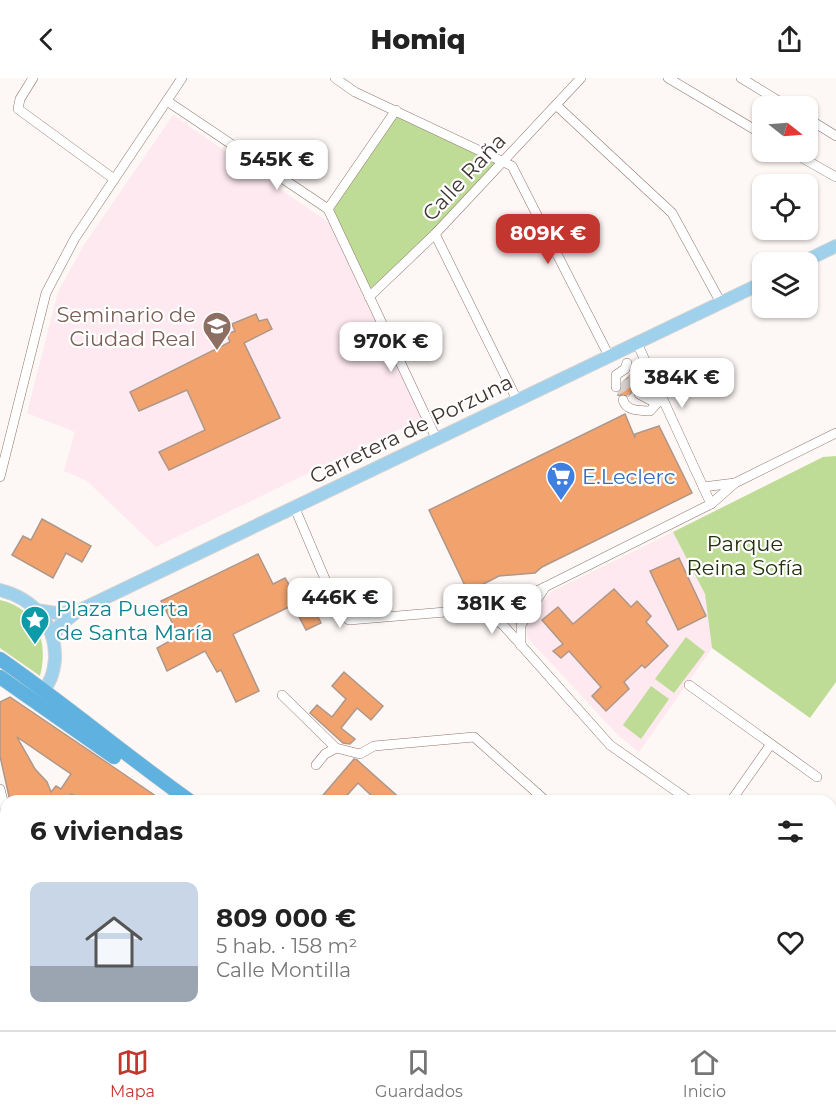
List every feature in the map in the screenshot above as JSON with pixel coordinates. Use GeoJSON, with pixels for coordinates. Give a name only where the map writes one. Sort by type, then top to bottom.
{"type":"FeatureCollection","features":[{"type":"Feature","properties":{"kind":"highway"},"geometry":{"type":"LineString","coordinates":[[0,659],[44,689],[122,753],[182,795]]}},
{"type":"Feature","properties":{"kind":"highway"},"geometry":{"type":"LineString","coordinates":[[0,677],[166,795]]}},
{"type":"Feature","properties":{"kind":"main road"},"geometry":{"type":"LineString","coordinates":[[818,255],[836,246]]}},
{"type":"Feature","properties":{"kind":"main road","name":"Carretera de Porzuna"},"geometry":{"type":"LineString","coordinates":[[78,611],[752,288]]}},
{"type":"Feature","properties":{"kind":"main road"},"geometry":{"type":"LineString","coordinates":[[0,590],[22,598],[45,619],[53,638],[53,671],[55,689],[60,703]]}},
{"type":"Feature","properties":{"kind":"main road"},"geometry":{"type":"LineString","coordinates":[[36,610],[56,613],[78,611]]}},
{"type":"Feature","properties":{"kind":"main road"},"geometry":{"type":"LineString","coordinates":[[53,638],[59,626],[78,611]]}},
{"type":"Feature","properties":{"kind":"main road"},"geometry":{"type":"LineString","coordinates":[[0,671],[33,692],[44,689],[53,671]]}},
{"type":"Feature","properties":{"kind":"street"},"geometry":{"type":"LineString","coordinates":[[33,78],[20,99],[18,109],[114,179]]}},
{"type":"Feature","properties":{"kind":"street"},"geometry":{"type":"LineString","coordinates":[[0,477],[46,293],[75,238],[183,78]]}},
{"type":"Feature","properties":{"kind":"street"},"geometry":{"type":"LineString","coordinates":[[335,78],[355,92],[504,160],[512,166],[615,353],[623,377]]}},
{"type":"Feature","properties":{"kind":"street","name":"Calle Raña"},"geometry":{"type":"LineString","coordinates":[[369,297],[435,234],[581,78]]}},
{"type":"Feature","properties":{"kind":"street"},"geometry":{"type":"LineString","coordinates":[[668,78],[752,128]]}},
{"type":"Feature","properties":{"kind":"street"},"geometry":{"type":"LineString","coordinates":[[741,78],[771,96]]}},
{"type":"Feature","properties":{"kind":"street"},"geometry":{"type":"LineString","coordinates":[[167,101],[328,209],[436,438]]}},
{"type":"Feature","properties":{"kind":"street"},"geometry":{"type":"LineString","coordinates":[[556,105],[672,213],[721,303]]}},
{"type":"Feature","properties":{"kind":"street"},"geometry":{"type":"LineString","coordinates":[[328,209],[396,110]]}},
{"type":"Feature","properties":{"kind":"street"},"geometry":{"type":"LineString","coordinates":[[818,125],[836,136]]}},
{"type":"Feature","properties":{"kind":"street"},"geometry":{"type":"LineString","coordinates":[[810,162],[836,177]]}},
{"type":"Feature","properties":{"kind":"street"},"geometry":{"type":"LineString","coordinates":[[435,234],[517,400]]}},
{"type":"Feature","properties":{"kind":"street"},"geometry":{"type":"LineString","coordinates":[[637,343],[711,504]]}},
{"type":"Feature","properties":{"kind":"street"},"geometry":{"type":"LineString","coordinates":[[632,394],[655,402],[661,398],[655,409],[640,410],[627,407],[632,394]]}},
{"type":"Feature","properties":{"kind":"street"},"geometry":{"type":"LineString","coordinates":[[294,506],[339,612],[350,620],[506,606],[711,504],[735,483],[836,433]]}},
{"type":"Feature","properties":{"kind":"street"},"geometry":{"type":"LineString","coordinates":[[703,487],[735,483]]}},
{"type":"Feature","properties":{"kind":"street"},"geometry":{"type":"LineString","coordinates":[[521,646],[521,625],[545,586]]}},
{"type":"Feature","properties":{"kind":"street"},"geometry":{"type":"LineString","coordinates":[[470,610],[485,613],[503,625],[610,745],[681,795]]}},
{"type":"Feature","properties":{"kind":"street"},"geometry":{"type":"LineString","coordinates":[[689,685],[817,777]]}},
{"type":"Feature","properties":{"kind":"street"},"geometry":{"type":"LineString","coordinates":[[282,695],[336,748],[360,754],[374,746],[474,737],[539,795]]}},
{"type":"Feature","properties":{"kind":"street"},"geometry":{"type":"LineString","coordinates":[[735,795],[771,744]]}},
{"type":"Feature","properties":{"kind":"street"},"geometry":{"type":"LineString","coordinates":[[315,765],[336,748]]}},
{"type":"Feature","properties":{"kind":"shaded area","name":"Seminario de Ciudad Real"},"geometry":{"type":"Polygon","coordinates":[[[173,115],[329,223],[422,418],[156,547],[87,481],[64,471],[75,432],[27,413],[58,292],[84,245],[173,115]]]}},
{"type":"Feature","properties":{"kind":"shaded area"},"geometry":{"type":"Polygon","coordinates":[[[673,532],[705,594],[712,648],[639,752],[618,735],[527,637],[526,626],[551,592],[673,532]]]}},
{"type":"Feature","properties":{"kind":"green space"},"geometry":{"type":"Polygon","coordinates":[[[396,110],[504,160],[369,297],[328,209],[396,110]]]}},
{"type":"Feature","properties":{"kind":"green space","name":"Parque Reina Sofía"},"geometry":{"type":"Polygon","coordinates":[[[836,456],[836,682],[810,718],[712,648],[705,594],[673,532],[823,457],[836,456]]]}},
{"type":"Feature","properties":{"kind":"green space"},"geometry":{"type":"Polygon","coordinates":[[[0,600],[13,604],[23,611],[37,629],[43,651],[40,676],[0,648],[0,600]]]}},
{"type":"Feature","properties":{"kind":"green space"},"geometry":{"type":"Polygon","coordinates":[[[686,637],[705,652],[674,693],[655,679],[686,637]]]}},
{"type":"Feature","properties":{"kind":"green space"},"geometry":{"type":"Polygon","coordinates":[[[651,686],[669,699],[641,739],[623,725],[651,686]]]}},
{"type":"Feature","properties":{"kind":"building"},"geometry":{"type":"Polygon","coordinates":[[[256,314],[259,321],[267,319],[272,329],[244,343],[280,418],[169,470],[159,452],[205,430],[187,390],[139,411],[130,392],[230,342],[227,334],[235,331],[232,324],[256,314]]]}},
{"type":"Feature","properties":{"kind":"building","name":"E.Leclerc"},"geometry":{"type":"Polygon","coordinates":[[[634,372],[638,380],[632,384],[632,392],[628,396],[618,395],[623,382],[634,372]]]}},
{"type":"Feature","properties":{"kind":"building","name":"E.Leclerc"},"geometry":{"type":"Polygon","coordinates":[[[625,414],[635,438],[635,434],[659,426],[692,493],[542,567],[535,573],[499,576],[468,592],[429,510],[625,414]]]}},
{"type":"Feature","properties":{"kind":"building"},"geometry":{"type":"Polygon","coordinates":[[[42,519],[91,546],[82,562],[66,553],[53,578],[12,555],[23,536],[31,540],[42,519]]]}},
{"type":"Feature","properties":{"kind":"building"},"geometry":{"type":"Polygon","coordinates":[[[258,554],[273,584],[285,578],[294,593],[304,589],[321,623],[306,630],[293,605],[233,634],[259,691],[236,702],[221,670],[217,672],[205,651],[167,671],[157,648],[179,636],[161,601],[258,554]]]}},
{"type":"Feature","properties":{"kind":"building"},"geometry":{"type":"Polygon","coordinates":[[[679,558],[706,616],[678,630],[650,571],[679,558]]]}},
{"type":"Feature","properties":{"kind":"building"},"geometry":{"type":"Polygon","coordinates":[[[614,589],[631,607],[637,601],[651,616],[646,622],[668,646],[645,668],[642,665],[624,682],[629,689],[606,711],[592,696],[601,687],[569,651],[561,658],[553,651],[563,644],[542,620],[558,607],[573,624],[614,589]]]}},
{"type":"Feature","properties":{"kind":"building"},"geometry":{"type":"Polygon","coordinates":[[[344,672],[383,706],[371,720],[357,708],[341,728],[355,739],[350,744],[343,743],[310,713],[317,705],[332,717],[346,699],[332,686],[344,672]]]}},
{"type":"Feature","properties":{"kind":"building"},"geometry":{"type":"Polygon","coordinates":[[[10,697],[154,795],[9,795],[0,756],[0,702],[10,697]],[[17,737],[35,769],[47,782],[51,792],[56,786],[61,789],[71,774],[17,737]]]}},
{"type":"Feature","properties":{"kind":"building"},"geometry":{"type":"Polygon","coordinates":[[[354,759],[396,795],[371,795],[358,783],[347,795],[323,795],[354,759]]]}},
{"type":"Feature","properties":{"kind":"tunnel"},"geometry":{"type":"LineString","coordinates":[[632,374],[638,387]]}},
{"type":"Feature","properties":{"kind":"tunnel"},"geometry":{"type":"LineString","coordinates":[[625,380],[632,392]]}},
{"type":"Feature","properties":{"kind":"tunnel"},"geometry":{"type":"LineString","coordinates":[[618,385],[626,398]]}},
{"type":"Feature","properties":{"kind":"place","name":"Seminario de Ciudad Real"},"geometry":{"type":"Point","coordinates":[217,352]}},
{"type":"Feature","properties":{"kind":"place","name":"E.Leclerc"},"geometry":{"type":"Point","coordinates":[561,502]}},
{"type":"Feature","properties":{"kind":"place","name":"Plaza Puerta de Santa María"},"geometry":{"type":"Point","coordinates":[35,646]}}]}
